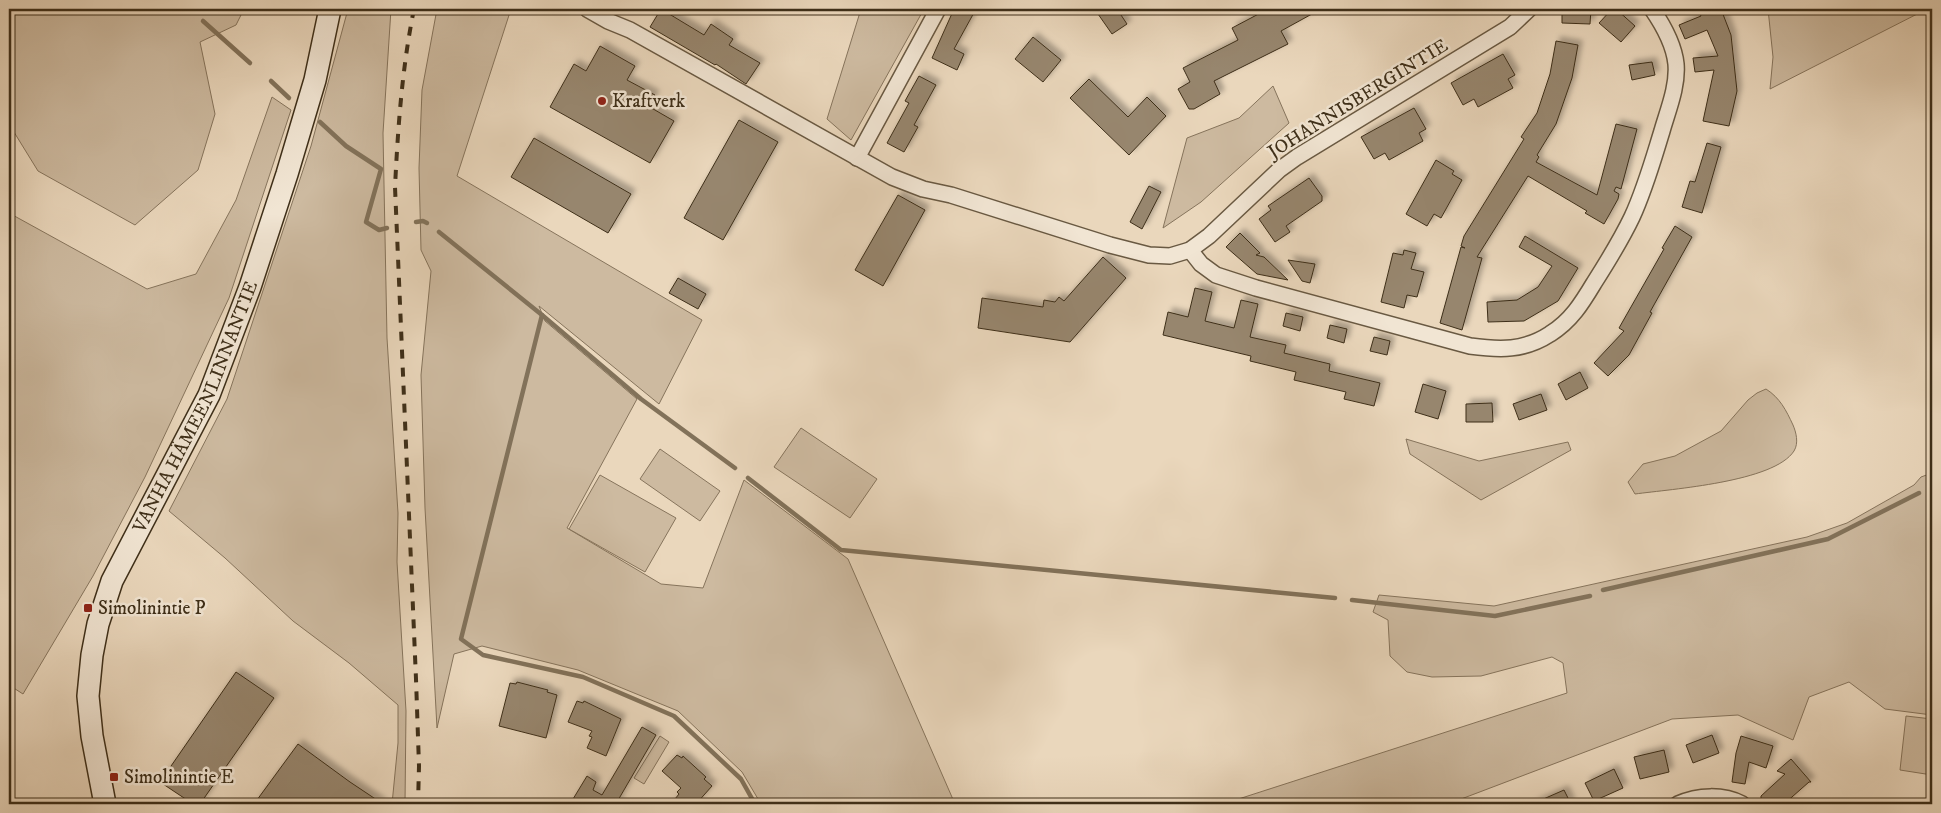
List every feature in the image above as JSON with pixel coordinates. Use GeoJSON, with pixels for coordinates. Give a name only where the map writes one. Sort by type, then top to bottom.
{"type":"FeatureCollection","features":[{"type":"Feature","properties":{"kind":"street","name":"VANHA HÄMEENLINNANTIE"},"geometry":{"type":"LineString","coordinates":[[105,804],[92,736],[88,696],[92,655],[98,624],[112,581],[209,395],[247,296],[287,174],[315,80],[330,9]]}},
{"type":"Feature","properties":{"kind":"street"},"geometry":{"type":"LineString","coordinates":[[587,9],[608,21],[630,30],[892,177],[923,189],[951,195],[1149,255],[1170,256],[1190,250],[1201,264],[1216,275],[1256,288],[1470,346],[1496,350],[1520,347],[1536,342],[1564,324],[1576,312],[1613,253],[1632,217],[1647,179],[1674,88],[1676,64],[1670,40],[1652,9]]}},
{"type":"Feature","properties":{"kind":"street"},"geometry":{"type":"LineString","coordinates":[[857,158],[938,9]]}},
{"type":"Feature","properties":{"kind":"street","name":"JOHANNISBERGINTIE"},"geometry":{"type":"LineString","coordinates":[[1190,250],[1209,236],[1279,170],[1297,157],[1486,43],[1510,27],[1529,9]]}},
{"type":"Feature","properties":{"kind":"street"},"geometry":{"type":"LineString","coordinates":[[1678,804],[1705,797],[1726,798],[1742,804]]}},
{"type":"Feature","properties":{"kind":"shaded area"},"geometry":{"type":"Polygon","coordinates":[[[9,9],[244,9],[236,25],[200,42],[215,114],[198,170],[135,225],[38,171],[9,124],[9,9]]]}},
{"type":"Feature","properties":{"kind":"shaded area"},"geometry":{"type":"Polygon","coordinates":[[[348,9],[391,9],[383,133],[387,338],[398,513],[397,562],[406,711],[405,804],[392,804],[398,743],[398,705],[349,663],[293,621],[225,558],[169,511],[227,399],[311,146],[348,9]]]}},
{"type":"Feature","properties":{"kind":"shaded area"},"geometry":{"type":"Polygon","coordinates":[[[437,9],[511,9],[457,176],[702,320],[659,404],[539,306],[545,321],[637,399],[567,528],[661,584],[703,588],[744,480],[848,559],[955,804],[761,804],[742,772],[678,711],[578,670],[482,646],[454,654],[437,728],[425,508],[421,375],[431,271],[421,250],[419,168],[422,90],[437,9]]]}},
{"type":"Feature","properties":{"kind":"shaded area"},"geometry":{"type":"Polygon","coordinates":[[[861,9],[924,9],[851,140],[827,119],[861,9]]]}},
{"type":"Feature","properties":{"kind":"shaded area"},"geometry":{"type":"Polygon","coordinates":[[[1768,9],[1927,9],[1770,89],[1773,57],[1768,9]]]}},
{"type":"Feature","properties":{"kind":"shaded area"},"geometry":{"type":"Polygon","coordinates":[[[1273,86],[1289,123],[1201,202],[1163,228],[1187,138],[1239,118],[1273,86]]]}},
{"type":"Feature","properties":{"kind":"shaded area"},"geometry":{"type":"Polygon","coordinates":[[[272,97],[291,110],[229,298],[145,477],[93,576],[23,694],[9,685],[9,213],[147,289],[196,274],[236,200],[272,97]]]}},
{"type":"Feature","properties":{"kind":"shaded area"},"geometry":{"type":"Polygon","coordinates":[[[1766,389],[1775,396],[1788,414],[1796,434],[1796,448],[1783,462],[1745,477],[1635,494],[1628,482],[1643,464],[1675,456],[1721,431],[1748,400],[1766,389]]]}},
{"type":"Feature","properties":{"kind":"shaded area"},"geometry":{"type":"Polygon","coordinates":[[[801,428],[877,479],[850,518],[774,467],[801,428]]]}},
{"type":"Feature","properties":{"kind":"shaded area"},"geometry":{"type":"Polygon","coordinates":[[[1406,439],[1479,461],[1568,442],[1571,450],[1481,500],[1410,454],[1406,439]]]}},
{"type":"Feature","properties":{"kind":"shaded area"},"geometry":{"type":"Polygon","coordinates":[[[660,449],[720,491],[700,521],[640,479],[660,449]]]}},
{"type":"Feature","properties":{"kind":"shaded area"},"geometry":{"type":"Polygon","coordinates":[[[1932,473],[1932,715],[1885,709],[1849,682],[1809,697],[1793,740],[1738,715],[1672,719],[1448,804],[1223,804],[1567,693],[1563,663],[1552,657],[1481,676],[1432,677],[1407,672],[1390,656],[1388,620],[1373,612],[1379,595],[1494,606],[1807,537],[1847,523],[1914,485],[1921,477],[1932,473]]]}},
{"type":"Feature","properties":{"kind":"shaded area"},"geometry":{"type":"Polygon","coordinates":[[[600,475],[676,518],[645,572],[569,529],[600,475]]]}},
{"type":"Feature","properties":{"kind":"shaded area"},"geometry":{"type":"Polygon","coordinates":[[[1906,716],[1932,719],[1932,775],[1900,770],[1906,716]]]}},
{"type":"Feature","properties":{"kind":"shaded area"},"geometry":{"type":"Polygon","coordinates":[[[660,736],[669,742],[644,784],[634,778],[660,736]]]}},
{"type":"Feature","properties":{"kind":"building"},"geometry":{"type":"Polygon","coordinates":[[[661,9],[704,35],[711,24],[733,39],[729,45],[760,63],[746,84],[716,64],[650,27],[661,9]]]}},
{"type":"Feature","properties":{"kind":"building"},"geometry":{"type":"Polygon","coordinates":[[[954,9],[976,9],[954,49],[964,54],[957,70],[932,58],[954,9]]]}},
{"type":"Feature","properties":{"kind":"building"},"geometry":{"type":"Polygon","coordinates":[[[1105,9],[1117,9],[1127,24],[1112,34],[1098,14],[1105,9]]]}},
{"type":"Feature","properties":{"kind":"building"},"geometry":{"type":"Polygon","coordinates":[[[1268,9],[1321,9],[1281,31],[1288,44],[1214,81],[1220,94],[1194,109],[1189,109],[1178,89],[1190,82],[1183,68],[1238,40],[1232,28],[1268,9]]]}},
{"type":"Feature","properties":{"kind":"building"},"geometry":{"type":"Polygon","coordinates":[[[1562,9],[1591,9],[1590,24],[1562,23],[1562,9]]]}},
{"type":"Feature","properties":{"kind":"building"},"geometry":{"type":"Polygon","coordinates":[[[1612,9],[1616,9],[1635,26],[1621,42],[1599,23],[1612,9]]]}},
{"type":"Feature","properties":{"kind":"building"},"geometry":{"type":"Polygon","coordinates":[[[1698,9],[1721,9],[1731,35],[1737,91],[1729,126],[1703,121],[1714,70],[1695,72],[1693,58],[1718,56],[1707,30],[1685,39],[1679,25],[1701,16],[1698,9]]]}},
{"type":"Feature","properties":{"kind":"building"},"geometry":{"type":"Polygon","coordinates":[[[1033,37],[1061,60],[1043,82],[1015,59],[1033,37]]]}},
{"type":"Feature","properties":{"kind":"building"},"geometry":{"type":"Polygon","coordinates":[[[1556,41],[1578,45],[1572,78],[1556,124],[1537,155],[1539,157],[1536,162],[1597,195],[1616,124],[1637,129],[1621,189],[1616,187],[1614,191],[1619,194],[1618,199],[1604,224],[1585,213],[1587,211],[1528,176],[1477,257],[1482,258],[1462,330],[1440,323],[1461,247],[1465,248],[1461,246],[1464,236],[1524,139],[1521,137],[1537,113],[1550,74],[1556,41]]]}},
{"type":"Feature","properties":{"kind":"building","name":"Kraftverk"},"geometry":{"type":"Polygon","coordinates":[[[600,46],[635,66],[627,80],[655,95],[648,106],[674,121],[650,163],[550,107],[574,64],[586,71],[600,46]]]}},
{"type":"Feature","properties":{"kind":"building"},"geometry":{"type":"Polygon","coordinates":[[[1503,54],[1515,75],[1508,79],[1513,88],[1478,107],[1474,99],[1463,105],[1451,83],[1503,54]]]}},
{"type":"Feature","properties":{"kind":"building"},"geometry":{"type":"Polygon","coordinates":[[[1652,62],[1655,75],[1632,80],[1629,65],[1652,62]]]}},
{"type":"Feature","properties":{"kind":"building"},"geometry":{"type":"Polygon","coordinates":[[[919,76],[936,85],[914,125],[918,127],[904,152],[887,143],[909,103],[905,101],[919,76]]]}},
{"type":"Feature","properties":{"kind":"building"},"geometry":{"type":"Polygon","coordinates":[[[1089,79],[1128,117],[1147,97],[1166,116],[1129,155],[1070,98],[1089,79]]]}},
{"type":"Feature","properties":{"kind":"building"},"geometry":{"type":"Polygon","coordinates":[[[1414,108],[1426,129],[1419,133],[1423,141],[1389,160],[1385,153],[1374,159],[1361,137],[1414,108]]]}},
{"type":"Feature","properties":{"kind":"building"},"geometry":{"type":"Polygon","coordinates":[[[739,120],[778,142],[723,240],[684,218],[739,120]]]}},
{"type":"Feature","properties":{"kind":"building"},"geometry":{"type":"Polygon","coordinates":[[[534,138],[631,194],[608,233],[511,177],[534,138]]]}},
{"type":"Feature","properties":{"kind":"building"},"geometry":{"type":"Polygon","coordinates":[[[1707,143],[1721,147],[1702,213],[1682,207],[1690,181],[1695,182],[1707,143]]]}},
{"type":"Feature","properties":{"kind":"building"},"geometry":{"type":"Polygon","coordinates":[[[1436,160],[1454,171],[1452,174],[1462,180],[1441,218],[1434,214],[1427,226],[1406,214],[1436,160]]]}},
{"type":"Feature","properties":{"kind":"building"},"geometry":{"type":"Polygon","coordinates":[[[1309,178],[1322,196],[1322,201],[1286,226],[1290,232],[1275,242],[1259,219],[1271,210],[1268,206],[1309,178]]]}},
{"type":"Feature","properties":{"kind":"building"},"geometry":{"type":"Polygon","coordinates":[[[1149,186],[1161,192],[1142,229],[1130,222],[1149,186]]]}},
{"type":"Feature","properties":{"kind":"building"},"geometry":{"type":"Polygon","coordinates":[[[898,195],[925,210],[883,286],[855,270],[898,195]]]}},
{"type":"Feature","properties":{"kind":"building"},"geometry":{"type":"Polygon","coordinates":[[[1675,226],[1692,237],[1650,312],[1652,313],[1629,355],[1608,376],[1594,363],[1624,331],[1619,328],[1675,226]]]}},
{"type":"Feature","properties":{"kind":"building"},"geometry":{"type":"Polygon","coordinates":[[[1240,233],[1260,253],[1256,255],[1264,257],[1288,280],[1257,274],[1226,247],[1240,233]]]}},
{"type":"Feature","properties":{"kind":"building"},"geometry":{"type":"Polygon","coordinates":[[[1525,236],[1578,268],[1558,301],[1524,321],[1488,322],[1487,302],[1517,300],[1538,287],[1552,266],[1519,247],[1525,236]]]}},
{"type":"Feature","properties":{"kind":"building"},"geometry":{"type":"Polygon","coordinates":[[[1404,250],[1416,253],[1411,269],[1424,272],[1417,297],[1407,295],[1404,308],[1381,302],[1393,253],[1403,255],[1404,250]]]}},
{"type":"Feature","properties":{"kind":"building"},"geometry":{"type":"Polygon","coordinates":[[[1103,257],[1126,278],[1070,342],[978,328],[982,298],[1043,307],[1044,300],[1055,302],[1059,297],[1064,301],[1103,257]]]}},
{"type":"Feature","properties":{"kind":"building"},"geometry":{"type":"Polygon","coordinates":[[[1288,260],[1315,264],[1310,283],[1302,281],[1288,260]]]}},
{"type":"Feature","properties":{"kind":"building"},"geometry":{"type":"Polygon","coordinates":[[[678,278],[706,294],[698,309],[669,293],[678,278]]]}},
{"type":"Feature","properties":{"kind":"building"},"geometry":{"type":"Polygon","coordinates":[[[1195,288],[1212,292],[1205,321],[1234,328],[1241,300],[1258,304],[1250,337],[1286,345],[1284,353],[1330,364],[1329,371],[1380,383],[1374,406],[1344,399],[1346,392],[1294,380],[1296,372],[1250,361],[1251,356],[1163,335],[1168,312],[1188,317],[1195,288]]]}},
{"type":"Feature","properties":{"kind":"building"},"geometry":{"type":"Polygon","coordinates":[[[1286,313],[1303,317],[1300,331],[1283,326],[1286,313]]]}},
{"type":"Feature","properties":{"kind":"building"},"geometry":{"type":"Polygon","coordinates":[[[1330,325],[1347,329],[1344,343],[1327,338],[1330,325]]]}},
{"type":"Feature","properties":{"kind":"building"},"geometry":{"type":"Polygon","coordinates":[[[1374,337],[1390,341],[1387,355],[1370,351],[1374,337]]]}},
{"type":"Feature","properties":{"kind":"building"},"geometry":{"type":"Polygon","coordinates":[[[1580,372],[1588,388],[1566,400],[1558,384],[1580,372]]]}},
{"type":"Feature","properties":{"kind":"building"},"geometry":{"type":"Polygon","coordinates":[[[1423,384],[1446,391],[1438,419],[1415,412],[1423,384]]]}},
{"type":"Feature","properties":{"kind":"building"},"geometry":{"type":"Polygon","coordinates":[[[1541,394],[1547,410],[1519,420],[1513,404],[1541,394]]]}},
{"type":"Feature","properties":{"kind":"building"},"geometry":{"type":"Polygon","coordinates":[[[1492,403],[1493,422],[1466,422],[1466,404],[1492,403]]]}},
{"type":"Feature","properties":{"kind":"building"},"geometry":{"type":"Polygon","coordinates":[[[236,672],[274,698],[200,804],[193,804],[160,782],[236,672]]]}},
{"type":"Feature","properties":{"kind":"building"},"geometry":{"type":"Polygon","coordinates":[[[517,682],[548,690],[547,692],[557,695],[546,738],[499,726],[510,683],[516,684],[517,682]]]}},
{"type":"Feature","properties":{"kind":"building"},"geometry":{"type":"Polygon","coordinates":[[[577,701],[583,703],[584,701],[621,719],[606,756],[587,748],[592,737],[589,736],[592,731],[568,722],[577,701]]]}},
{"type":"Feature","properties":{"kind":"building"},"geometry":{"type":"Polygon","coordinates":[[[642,727],[656,735],[617,802],[622,804],[570,804],[587,776],[596,782],[593,790],[602,795],[642,727]]]}},
{"type":"Feature","properties":{"kind":"building"},"geometry":{"type":"Polygon","coordinates":[[[1712,735],[1719,753],[1693,763],[1686,745],[1712,735]]]}},
{"type":"Feature","properties":{"kind":"building"},"geometry":{"type":"Polygon","coordinates":[[[1741,736],[1773,746],[1766,768],[1749,762],[1745,784],[1732,782],[1736,753],[1741,736]]]}},
{"type":"Feature","properties":{"kind":"building"},"geometry":{"type":"Polygon","coordinates":[[[298,744],[350,782],[383,804],[254,804],[298,744]]]}},
{"type":"Feature","properties":{"kind":"building"},"geometry":{"type":"Polygon","coordinates":[[[1664,750],[1669,772],[1640,779],[1634,757],[1664,750]]]}},
{"type":"Feature","properties":{"kind":"building"},"geometry":{"type":"Polygon","coordinates":[[[677,755],[682,758],[683,756],[706,777],[704,779],[712,786],[696,804],[671,804],[681,788],[662,771],[677,755]]]}},
{"type":"Feature","properties":{"kind":"building"},"geometry":{"type":"Polygon","coordinates":[[[1791,759],[1811,782],[1784,804],[1765,804],[1761,800],[1761,796],[1785,774],[1777,771],[1791,759]]]}},
{"type":"Feature","properties":{"kind":"building"},"geometry":{"type":"Polygon","coordinates":[[[1614,769],[1623,788],[1594,801],[1585,783],[1614,769]]]}},
{"type":"Feature","properties":{"kind":"building"},"geometry":{"type":"Polygon","coordinates":[[[1564,790],[1571,804],[1532,804],[1564,790]]]}},
{"type":"Feature","properties":{"kind":"waterway"},"geometry":{"type":"LineString","coordinates":[[203,21],[250,63]]}},
{"type":"Feature","properties":{"kind":"waterway"},"geometry":{"type":"LineString","coordinates":[[271,81],[289,98]]}},
{"type":"Feature","properties":{"kind":"waterway"},"geometry":{"type":"LineString","coordinates":[[320,122],[346,146],[381,169],[366,222],[379,230],[387,228]]}},
{"type":"Feature","properties":{"kind":"waterway"},"geometry":{"type":"LineString","coordinates":[[416,222],[423,221],[427,223]]}},
{"type":"Feature","properties":{"kind":"waterway"},"geometry":{"type":"LineString","coordinates":[[439,232],[542,315],[641,399],[735,468]]}},
{"type":"Feature","properties":{"kind":"waterway"},"geometry":{"type":"LineString","coordinates":[[542,315],[461,639],[483,655],[583,677],[674,716],[741,779],[755,804]]}},
{"type":"Feature","properties":{"kind":"waterway"},"geometry":{"type":"LineString","coordinates":[[748,478],[841,550],[1335,598]]}},
{"type":"Feature","properties":{"kind":"waterway"},"geometry":{"type":"LineString","coordinates":[[1603,590],[1828,539],[1919,493]]}},
{"type":"Feature","properties":{"kind":"waterway"},"geometry":{"type":"LineString","coordinates":[[1352,600],[1495,616],[1590,596]]}},
{"type":"Feature","properties":{"kind":"railway"},"geometry":{"type":"LineString","coordinates":[[414,9],[406,53],[401,98],[395,187],[416,679],[419,766],[418,804]]}},
{"type":"Feature","properties":{"kind":"place","name":"Kraftverk"},"geometry":{"type":"Point","coordinates":[602,101]}},
{"type":"Feature","properties":{"kind":"place","name":"Simolinintie P"},"geometry":{"type":"Point","coordinates":[88,608]}},
{"type":"Feature","properties":{"kind":"place","name":"Simolinintie E"},"geometry":{"type":"Point","coordinates":[114,777]}}]}
